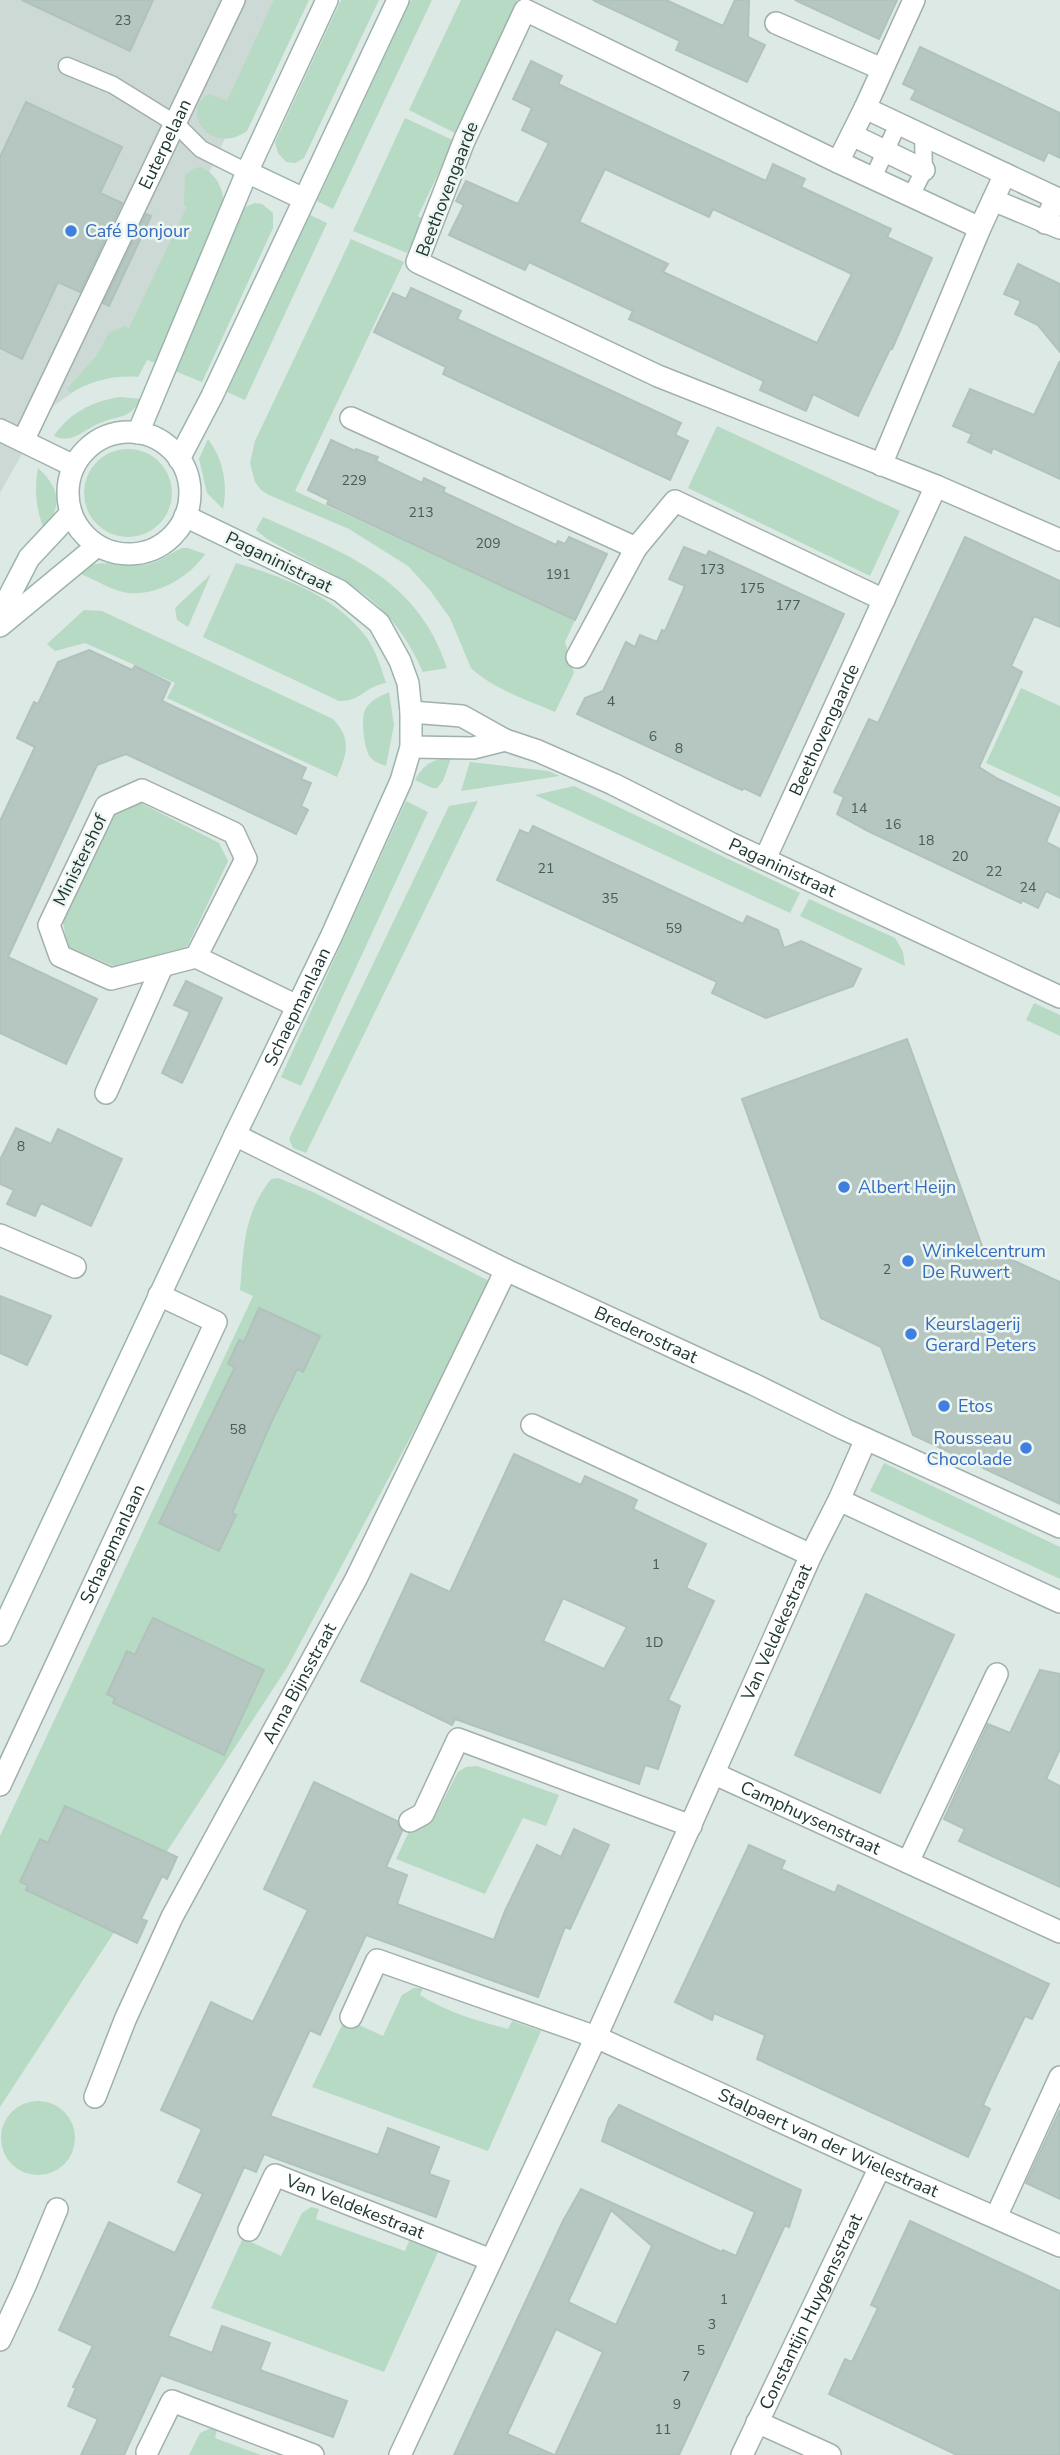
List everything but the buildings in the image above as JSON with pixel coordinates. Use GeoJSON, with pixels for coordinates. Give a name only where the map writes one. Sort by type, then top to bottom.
{"type":"FeatureCollection","features":[{"type":"Feature","properties":{"kind":"street","name":"Euterpelaan"},"geometry":{"type":"LineString","coordinates":[[23,441],[234,0]]}},
{"type":"Feature","properties":{"kind":"street"},"geometry":{"type":"LineString","coordinates":[[138,433],[247,172],[327,0]]}},
{"type":"Feature","properties":{"kind":"street"},"geometry":{"type":"LineString","coordinates":[[179,459],[212,396],[398,0]]}},
{"type":"Feature","properties":{"kind":"street"},"geometry":{"type":"LineString","coordinates":[[838,162],[914,0]]}},
{"type":"Feature","properties":{"kind":"street","name":"Beethovengaarde"},"geometry":{"type":"LineString","coordinates":[[980,228],[526,10],[464,141],[417,262],[658,376],[936,486],[1060,540]]}},
{"type":"Feature","properties":{"kind":"street"},"geometry":{"type":"LineString","coordinates":[[776,23],[882,69]]}},
{"type":"Feature","properties":{"kind":"street"},"geometry":{"type":"LineString","coordinates":[[865,108],[1056,198],[1052,226],[993,200]]}},
{"type":"Feature","properties":{"kind":"street"},"geometry":{"type":"LineString","coordinates":[[852,135],[924,170]]}},
{"type":"Feature","properties":{"kind":"street"},"geometry":{"type":"LineString","coordinates":[[247,172],[304,199]]}},
{"type":"Feature","properties":{"kind":"street"},"geometry":{"type":"LineString","coordinates":[[881,465],[1005,174]]}},
{"type":"Feature","properties":{"kind":"street"},"geometry":{"type":"LineString","coordinates":[[351,418],[636,548]]}},
{"type":"Feature","properties":{"kind":"street"},"geometry":{"type":"LineString","coordinates":[[0,430],[74,466]]}},
{"type":"Feature","properties":{"kind":"street"},"geometry":{"type":"LineString","coordinates":[[118,433],[138,433],[168,446],[179,459],[186,472],[189,502],[176,531],[163,543],[148,551],[130,554],[113,552],[97,545],[81,532],[71,513],[68,481],[85,450],[100,439],[118,433]]}},
{"type":"Feature","properties":{"kind":"street","name":"Beethovengaarde"},"geometry":{"type":"LineString","coordinates":[[765,859],[936,486]]}},
{"type":"Feature","properties":{"kind":"street"},"geometry":{"type":"LineString","coordinates":[[577,657],[636,548],[676,501],[884,600]]}},
{"type":"Feature","properties":{"kind":"street"},"geometry":{"type":"LineString","coordinates":[[0,614],[29,558],[71,513]]}},
{"type":"Feature","properties":{"kind":"street","name":"Paganinistraat"},"geometry":{"type":"LineString","coordinates":[[185,516],[340,591],[379,624],[400,661],[408,682],[411,712],[462,716],[505,740],[538,751],[613,784],[765,859],[1060,997]]}},
{"type":"Feature","properties":{"kind":"street"},"geometry":{"type":"LineString","coordinates":[[0,626],[97,545]]}},
{"type":"Feature","properties":{"kind":"street","name":"Schaepmanlaan"},"geometry":{"type":"LineString","coordinates":[[0,1635],[6,1607],[331,937],[401,781],[411,747],[411,712]]}},
{"type":"Feature","properties":{"kind":"street"},"geometry":{"type":"LineString","coordinates":[[411,747],[472,748],[505,740]]}},
{"type":"Feature","properties":{"kind":"street","name":"Ministershof"},"geometry":{"type":"LineString","coordinates":[[142,790],[234,833],[246,859],[196,957],[111,979],[60,956],[49,925],[106,806],[142,790]]}},
{"type":"Feature","properties":{"kind":"street"},"geometry":{"type":"LineString","coordinates":[[196,957],[297,1006]]}},
{"type":"Feature","properties":{"kind":"street"},"geometry":{"type":"LineString","coordinates":[[106,1093],[162,967]]}},
{"type":"Feature","properties":{"kind":"street","name":"Brederostraat"},"geometry":{"type":"LineString","coordinates":[[235,1135],[506,1270],[1060,1527]]}},
{"type":"Feature","properties":{"kind":"street"},"geometry":{"type":"LineString","coordinates":[[0,1235],[75,1267]]}},
{"type":"Feature","properties":{"kind":"street","name":"Anna Bijnsstraat"},"geometry":{"type":"LineString","coordinates":[[94,2096],[172,1917],[356,1579],[506,1270]]}},
{"type":"Feature","properties":{"kind":"street","name":"Schaepmanlaan"},"geometry":{"type":"LineString","coordinates":[[0,1785],[216,1322],[159,1296]]}},
{"type":"Feature","properties":{"kind":"street"},"geometry":{"type":"LineString","coordinates":[[532,1425],[811,1555]]}},
{"type":"Feature","properties":{"kind":"street","name":"Van Veldekestraat"},"geometry":{"type":"LineString","coordinates":[[400,2455],[596,2037],[811,1555],[866,1439]]}},
{"type":"Feature","properties":{"kind":"street"},"geometry":{"type":"LineString","coordinates":[[839,1500],[1060,1602]]}},
{"type":"Feature","properties":{"kind":"street"},"geometry":{"type":"LineString","coordinates":[[908,1862],[997,1674]]}},
{"type":"Feature","properties":{"kind":"street"},"geometry":{"type":"LineString","coordinates":[[410,1821],[423,1814],[458,1739],[691,1826]]}},
{"type":"Feature","properties":{"kind":"street","name":"Camphuysenstraat"},"geometry":{"type":"LineString","coordinates":[[715,1774],[1060,1932]]}},
{"type":"Feature","properties":{"kind":"street"},"geometry":{"type":"LineString","coordinates":[[351,2017],[377,1960],[596,2037]]}},
{"type":"Feature","properties":{"kind":"street","name":"Stalpaert van der Wielestraat"},"geometry":{"type":"LineString","coordinates":[[596,2037],[1060,2246]]}},
{"type":"Feature","properties":{"kind":"street"},"geometry":{"type":"LineString","coordinates":[[996,2217],[1060,2077]]}},
{"type":"Feature","properties":{"kind":"street","name":"Constantijn Huygensstraat"},"geometry":{"type":"LineString","coordinates":[[742,2455],[880,2167]]}},
{"type":"Feature","properties":{"kind":"street","name":"Van Veldekestraat"},"geometry":{"type":"LineString","coordinates":[[249,2230],[275,2175],[491,2260]]}},
{"type":"Feature","properties":{"kind":"street"},"geometry":{"type":"LineString","coordinates":[[0,2340],[57,2209]]}},
{"type":"Feature","properties":{"kind":"street"},"geometry":{"type":"LineString","coordinates":[[147,2452],[172,2401],[313,2455]]}},
{"type":"Feature","properties":{"kind":"street"},"geometry":{"type":"LineString","coordinates":[[757,2422],[831,2455]]}},
{"type":"Feature","properties":{"kind":"lane"},"geometry":{"type":"LineString","coordinates":[[67,66],[113,85],[176,124],[201,149],[247,172]]}},
{"type":"Feature","properties":{"kind":"lane"},"geometry":{"type":"LineString","coordinates":[[873,178],[898,124]]}},
{"type":"Feature","properties":{"kind":"lane"},"geometry":{"type":"LineString","coordinates":[[911,196],[924,170],[923,136]]}},
{"type":"Feature","properties":{"kind":"lane"},"geometry":{"type":"LineString","coordinates":[[1017,211],[1028,185]]}},
{"type":"Feature","properties":{"kind":"shaded area"},"geometry":{"type":"Polygon","coordinates":[[[0,0],[289,0],[124,357],[46,411],[0,493],[0,0]]]}},
{"type":"Feature","properties":{"kind":"green space"},"geometry":{"type":"Polygon","coordinates":[[[274,0],[309,0],[247,131],[234,138],[211,135],[198,120],[197,110],[201,101],[209,94],[227,101],[274,0]]]}},
{"type":"Feature","properties":{"kind":"green space"},"geometry":{"type":"Polygon","coordinates":[[[341,0],[379,0],[304,158],[295,163],[286,162],[278,153],[275,142],[341,0]]]}},
{"type":"Feature","properties":{"kind":"green space"},"geometry":{"type":"Polygon","coordinates":[[[411,0],[432,0],[333,209],[317,201],[411,0]]]}},
{"type":"Feature","properties":{"kind":"green space"},"geometry":{"type":"Polygon","coordinates":[[[461,0],[517,0],[461,136],[409,110],[461,0]]]}},
{"type":"Feature","properties":{"kind":"green space"},"geometry":{"type":"Polygon","coordinates":[[[405,118],[459,143],[450,161],[445,159],[418,216],[423,219],[407,253],[353,231],[405,118]]]}},
{"type":"Feature","properties":{"kind":"green space"},"geometry":{"type":"Polygon","coordinates":[[[200,167],[218,182],[224,204],[156,363],[147,360],[138,377],[103,380],[70,393],[67,389],[97,355],[109,333],[125,326],[129,328],[187,207],[184,205],[185,175],[200,167]]]}},
{"type":"Feature","properties":{"kind":"green space"},"geometry":{"type":"Polygon","coordinates":[[[255,203],[262,204],[273,213],[273,228],[202,382],[172,370],[242,212],[255,203]]]}},
{"type":"Feature","properties":{"kind":"green space"},"geometry":{"type":"Polygon","coordinates":[[[310,215],[327,223],[245,400],[227,392],[310,215]]]}},
{"type":"Feature","properties":{"kind":"green space"},"geometry":{"type":"Polygon","coordinates":[[[351,239],[404,262],[295,491],[575,620],[565,642],[574,673],[555,712],[500,688],[471,668],[450,618],[408,566],[349,529],[269,495],[255,482],[250,463],[255,441],[351,239]]]}},
{"type":"Feature","properties":{"kind":"green space"},"geometry":{"type":"Polygon","coordinates":[[[120,397],[142,399],[127,414],[100,423],[78,435],[67,439],[54,436],[82,409],[120,397]]]}},
{"type":"Feature","properties":{"kind":"green space"},"geometry":{"type":"Polygon","coordinates":[[[717,426],[900,511],[870,576],[688,488],[717,426]]]}},
{"type":"Feature","properties":{"kind":"green space"},"geometry":{"type":"Polygon","coordinates":[[[208,439],[223,472],[223,509],[207,493],[199,459],[208,439]]]}},
{"type":"Feature","properties":{"kind":"green space"},"geometry":{"type":"Polygon","coordinates":[[[128,449],[145,453],[159,462],[168,476],[172,493],[168,510],[159,524],[145,533],[128,537],[111,533],[97,524],[88,510],[84,493],[88,476],[97,462],[111,453],[128,449]]]}},
{"type":"Feature","properties":{"kind":"green space"},"geometry":{"type":"Polygon","coordinates":[[[38,468],[51,483],[56,498],[54,513],[44,530],[36,499],[38,468]]]}},
{"type":"Feature","properties":{"kind":"green space"},"geometry":{"type":"Polygon","coordinates":[[[263,517],[348,556],[397,589],[417,611],[434,637],[447,668],[423,672],[409,644],[376,604],[338,577],[267,539],[256,530],[263,517]]]}},
{"type":"Feature","properties":{"kind":"green space"},"geometry":{"type":"Polygon","coordinates":[[[182,548],[205,554],[182,577],[150,591],[122,592],[81,574],[82,569],[90,565],[152,563],[182,548]]]}},
{"type":"Feature","properties":{"kind":"green space"},"geometry":{"type":"Polygon","coordinates":[[[236,563],[308,590],[340,611],[367,638],[386,683],[372,687],[353,699],[339,701],[203,637],[236,563]]]}},
{"type":"Feature","properties":{"kind":"green space"},"geometry":{"type":"Polygon","coordinates":[[[211,574],[188,627],[177,620],[175,608],[211,574]]]}},
{"type":"Feature","properties":{"kind":"green space"},"geometry":{"type":"Polygon","coordinates":[[[84,610],[102,611],[333,719],[343,733],[346,747],[337,777],[167,698],[175,683],[85,643],[55,651],[47,644],[84,610]]]}},
{"type":"Feature","properties":{"kind":"green space"},"geometry":{"type":"Polygon","coordinates":[[[1021,688],[1060,706],[1060,797],[986,763],[1021,688]]]}},
{"type":"Feature","properties":{"kind":"green space"},"geometry":{"type":"Polygon","coordinates":[[[389,692],[394,725],[386,766],[374,761],[369,754],[363,718],[368,705],[389,692]]]}},
{"type":"Feature","properties":{"kind":"green space"},"geometry":{"type":"Polygon","coordinates":[[[451,758],[443,781],[437,788],[415,780],[429,763],[451,758]]]}},
{"type":"Feature","properties":{"kind":"green space"},"geometry":{"type":"Polygon","coordinates":[[[470,762],[548,771],[560,776],[461,791],[470,762]]]}},
{"type":"Feature","properties":{"kind":"green space"},"geometry":{"type":"Polygon","coordinates":[[[574,786],[800,893],[790,913],[535,795],[574,786]]]}},
{"type":"Feature","properties":{"kind":"green space"},"geometry":{"type":"Polygon","coordinates":[[[406,801],[428,812],[301,1086],[281,1077],[406,801]]]}},
{"type":"Feature","properties":{"kind":"green space"},"geometry":{"type":"Polygon","coordinates":[[[478,801],[306,1153],[293,1148],[289,1139],[449,806],[478,801]]]}},
{"type":"Feature","properties":{"kind":"green space"},"geometry":{"type":"Polygon","coordinates":[[[141,803],[219,843],[228,861],[187,947],[118,968],[67,946],[63,921],[118,809],[141,803]]]}},
{"type":"Feature","properties":{"kind":"green space"},"geometry":{"type":"Polygon","coordinates":[[[809,899],[895,938],[903,952],[905,966],[800,916],[809,899]]]}},
{"type":"Feature","properties":{"kind":"green space"},"geometry":{"type":"Polygon","coordinates":[[[1034,1003],[1060,1015],[1060,1036],[1026,1020],[1034,1003]]]}},
{"type":"Feature","properties":{"kind":"green space"},"geometry":{"type":"Polygon","coordinates":[[[278,1178],[313,1192],[493,1283],[288,1666],[0,2107],[0,1836],[253,1296],[240,1290],[246,1232],[262,1192],[271,1179],[278,1178]]]}},
{"type":"Feature","properties":{"kind":"green space"},"geometry":{"type":"Polygon","coordinates":[[[884,1463],[1060,1547],[1060,1579],[870,1491],[884,1463]]]}},
{"type":"Feature","properties":{"kind":"green space"},"geometry":{"type":"Polygon","coordinates":[[[477,1766],[559,1795],[546,1826],[523,1818],[485,1894],[396,1859],[413,1823],[433,1820],[458,1772],[466,1767],[477,1766]]]}},
{"type":"Feature","properties":{"kind":"green space"},"geometry":{"type":"Polygon","coordinates":[[[414,1988],[423,1988],[420,1995],[462,2015],[508,2029],[512,2021],[541,2031],[488,2151],[312,2087],[344,2021],[348,2020],[383,2036],[402,1995],[414,1988]]]}},
{"type":"Feature","properties":{"kind":"green space"},"geometry":{"type":"Polygon","coordinates":[[[45,2101],[65,2111],[73,2124],[73,2152],[65,2165],[52,2173],[31,2175],[11,2165],[3,2152],[1,2131],[11,2111],[24,2103],[45,2101]]]}},
{"type":"Feature","properties":{"kind":"green space"},"geometry":{"type":"Polygon","coordinates":[[[311,2207],[319,2209],[316,2219],[405,2251],[409,2241],[438,2252],[384,2372],[211,2308],[243,2238],[281,2256],[302,2213],[311,2207]]]}},
{"type":"Feature","properties":{"kind":"green space"},"geometry":{"type":"Polygon","coordinates":[[[213,2427],[217,2430],[215,2438],[261,2455],[189,2455],[200,2433],[213,2427]]]}},
{"type":"Feature","properties":{"kind":"place","name":"Café Bonjour"},"geometry":{"type":"Point","coordinates":[71,231]}},
{"type":"Feature","properties":{"kind":"place","name":"Albert Heijn"},"geometry":{"type":"Point","coordinates":[844,1187]}},
{"type":"Feature","properties":{"kind":"place","name":"Winkelcentrum De Ruwert"},"geometry":{"type":"Point","coordinates":[908,1261]}},
{"type":"Feature","properties":{"kind":"place","name":"Keurslagerij Gerard Peters"},"geometry":{"type":"Point","coordinates":[911,1334]}},
{"type":"Feature","properties":{"kind":"place","name":"Etos"},"geometry":{"type":"Point","coordinates":[944,1406]}},
{"type":"Feature","properties":{"kind":"place","name":"Rousseau Chocolade"},"geometry":{"type":"Point","coordinates":[1026,1448]}}]}
